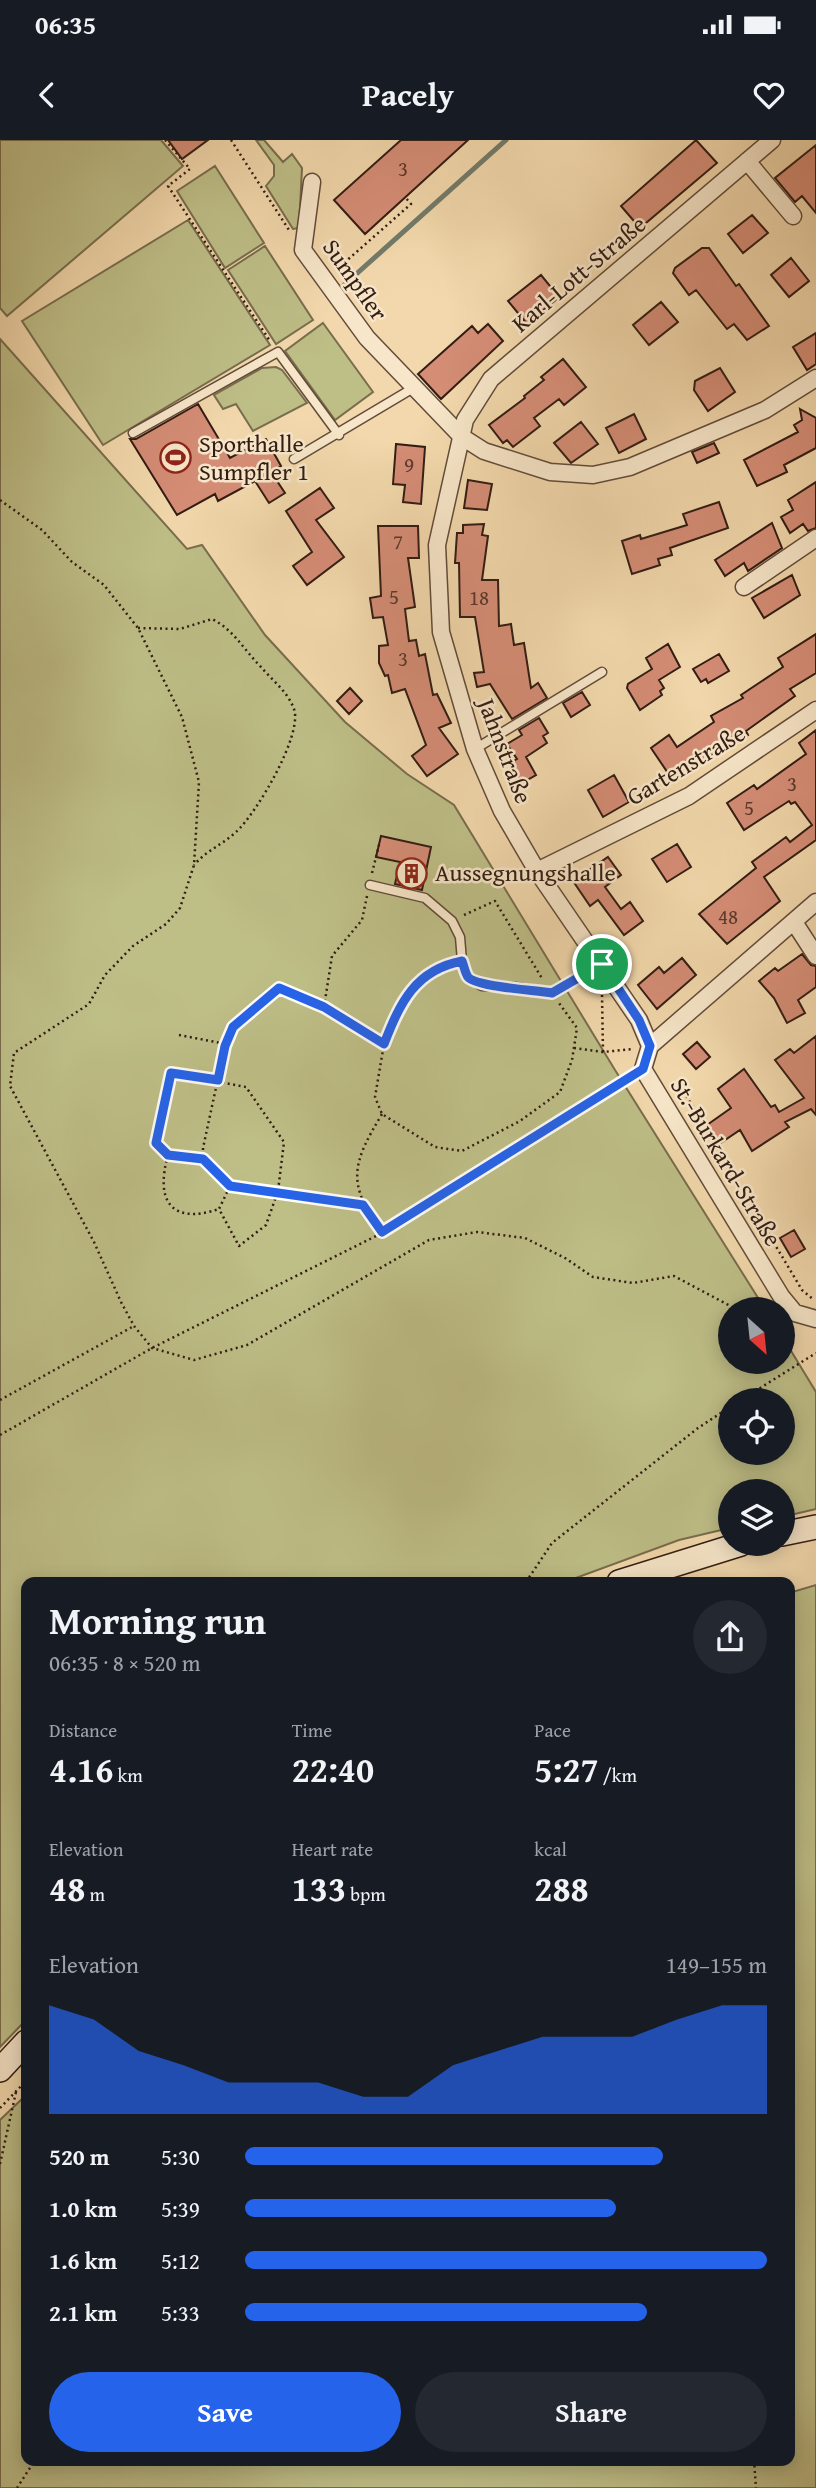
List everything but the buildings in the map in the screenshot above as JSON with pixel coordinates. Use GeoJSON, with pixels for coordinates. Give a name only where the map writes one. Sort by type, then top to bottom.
{"type":"FeatureCollection","features":[{"type":"Feature","properties":{"kind":"main road"},"geometry":{"type":"LineString","coordinates":[[795,1531],[816,1527]]}},
{"type":"Feature","properties":{"kind":"main road"},"geometry":{"type":"LineString","coordinates":[[635,1577],[718,1551]]}},
{"type":"Feature","properties":{"kind":"main road"},"geometry":{"type":"LineString","coordinates":[[0,2070],[21,2047]]}},
{"type":"Feature","properties":{"kind":"street","name":"Karl-Lott-Straße"},"geometry":{"type":"LineString","coordinates":[[462,437],[466,420],[491,379],[772,140]]}},
{"type":"Feature","properties":{"kind":"street"},"geometry":{"type":"LineString","coordinates":[[747,161],[793,216]]}},
{"type":"Feature","properties":{"kind":"street","name":"Sumpfler"},"geometry":{"type":"LineString","coordinates":[[312,182],[303,250],[368,338],[462,437],[484,451],[550,472],[593,474],[629,467],[765,410],[816,378]]}},
{"type":"Feature","properties":{"kind":"street","name":"Jahnstraße"},"geometry":{"type":"LineString","coordinates":[[462,437],[454,459],[437,545],[441,632],[475,749],[502,811],[537,871],[639,1020],[650,1046]]}},
{"type":"Feature","properties":{"kind":"street"},"geometry":{"type":"LineString","coordinates":[[744,587],[816,538]]}},
{"type":"Feature","properties":{"kind":"street","name":"Gartenstraße"},"geometry":{"type":"LineString","coordinates":[[537,871],[689,796],[816,709]]}},
{"type":"Feature","properties":{"kind":"street"},"geometry":{"type":"LineString","coordinates":[[643,1069],[650,1046],[816,902]]}},
{"type":"Feature","properties":{"kind":"street"},"geometry":{"type":"LineString","coordinates":[[794,922],[816,956]]}},
{"type":"Feature","properties":{"kind":"street","name":"St.-Burkard-Straße"},"geometry":{"type":"LineString","coordinates":[[643,1069],[795,1313],[816,1319]]}},
{"type":"Feature","properties":{"kind":"lane"},"geometry":{"type":"LineString","coordinates":[[133,433],[278,352],[339,435]]}},
{"type":"Feature","properties":{"kind":"lane"},"geometry":{"type":"LineString","coordinates":[[294,459],[339,435],[415,387]]}},
{"type":"Feature","properties":{"kind":"lane"},"geometry":{"type":"LineString","coordinates":[[475,749],[602,672]]}},
{"type":"Feature","properties":{"kind":"lane"},"geometry":{"type":"LineString","coordinates":[[370,886],[425,898],[452,921],[460,937],[462,961],[469,978],[482,986],[515,987],[552,993],[602,964]]}},
{"type":"Feature","properties":{"kind":"path"},"geometry":{"type":"LineString","coordinates":[[165,140],[190,169],[168,186],[278,352]]}},
{"type":"Feature","properties":{"kind":"path"},"geometry":{"type":"LineString","coordinates":[[231,140],[303,250]]}},
{"type":"Feature","properties":{"kind":"path"},"geometry":{"type":"LineString","coordinates":[[328,286],[411,204],[405,197]]}},
{"type":"Feature","properties":{"kind":"path"},"geometry":{"type":"LineString","coordinates":[[0,500],[42,530],[72,562],[103,586],[138,628],[182,717],[199,782],[194,865],[180,908],[166,924],[133,946],[105,975],[89,1004],[14,1053],[10,1086],[94,1242],[134,1326],[152,1348],[194,1360],[247,1345],[429,1240],[477,1231],[525,1238],[565,1258],[593,1278],[633,1283],[674,1276],[718,1299]]}},
{"type":"Feature","properties":{"kind":"path"},"geometry":{"type":"LineString","coordinates":[[138,628],[180,629],[212,619],[228,627],[248,654],[284,692],[294,709],[296,723],[288,748],[256,807],[236,832],[205,852],[194,865]]}},
{"type":"Feature","properties":{"kind":"path"},"geometry":{"type":"LineString","coordinates":[[324,1007],[332,956],[362,920],[379,845]]}},
{"type":"Feature","properties":{"kind":"path"},"geometry":{"type":"LineString","coordinates":[[452,921],[495,901],[577,1028],[574,1048],[560,1092],[520,1121],[462,1151],[435,1147],[382,1114],[375,1097],[384,1044],[401,1002],[417,983],[444,964],[462,961]]}},
{"type":"Feature","properties":{"kind":"path"},"geometry":{"type":"LineString","coordinates":[[602,964],[603,1052]]}},
{"type":"Feature","properties":{"kind":"path"},"geometry":{"type":"LineString","coordinates":[[203,1159],[203,1148],[226,1044],[233,1027],[279,988],[324,1007],[384,1044]]}},
{"type":"Feature","properties":{"kind":"path"},"geometry":{"type":"LineString","coordinates":[[179,1035],[226,1044]]}},
{"type":"Feature","properties":{"kind":"path"},"geometry":{"type":"LineString","coordinates":[[574,1048],[622,1052]]}},
{"type":"Feature","properties":{"kind":"path"},"geometry":{"type":"LineString","coordinates":[[0,1435],[152,1348],[382,1232],[643,1069]]}},
{"type":"Feature","properties":{"kind":"path"},"geometry":{"type":"LineString","coordinates":[[219,1209],[239,1246],[266,1225],[278,1191],[284,1142],[246,1087],[171,1073],[156,1143],[168,1155],[203,1159],[230,1186],[278,1191],[363,1205]]}},
{"type":"Feature","properties":{"kind":"path"},"geometry":{"type":"LineString","coordinates":[[658,1094],[678,1082],[802,1290],[816,1303]]}},
{"type":"Feature","properties":{"kind":"path"},"geometry":{"type":"LineString","coordinates":[[382,1114],[360,1150],[357,1176],[363,1205],[382,1232]]}},
{"type":"Feature","properties":{"kind":"path"},"geometry":{"type":"LineString","coordinates":[[168,1155],[162,1176],[167,1199],[175,1210],[196,1216],[219,1209],[230,1186]]}},
{"type":"Feature","properties":{"kind":"path"},"geometry":{"type":"LineString","coordinates":[[0,1400],[134,1326]]}},
{"type":"Feature","properties":{"kind":"path"},"geometry":{"type":"LineString","coordinates":[[760,1388],[816,1353]]}},
{"type":"Feature","properties":{"kind":"path"},"geometry":{"type":"LineString","coordinates":[[529,1577],[552,1543],[718,1415]]}},
{"type":"Feature","properties":{"kind":"path"},"geometry":{"type":"LineString","coordinates":[[0,2108],[21,2086]]}},
{"type":"Feature","properties":{"kind":"path"},"geometry":{"type":"LineString","coordinates":[[0,2164],[16,2092]]}},
{"type":"Feature","properties":{"kind":"path"},"geometry":{"type":"LineString","coordinates":[[18,2488],[31,2466]]}},
{"type":"Feature","properties":{"kind":"path"},"geometry":{"type":"LineString","coordinates":[[754,2466],[756,2488]]}},
{"type":"Feature","properties":{"kind":"green space"},"geometry":{"type":"Polygon","coordinates":[[[0,140],[161,140],[183,166],[7,316],[0,308],[0,140]]]}},
{"type":"Feature","properties":{"kind":"green space"},"geometry":{"type":"Polygon","coordinates":[[[256,140],[264,140],[283,162],[292,154],[302,168],[299,228],[293,229],[266,186],[274,176],[274,165],[256,140]]]}},
{"type":"Feature","properties":{"kind":"green space"},"geometry":{"type":"Polygon","coordinates":[[[215,166],[264,243],[225,268],[177,191],[215,166]]]}},
{"type":"Feature","properties":{"kind":"green space"},"geometry":{"type":"Polygon","coordinates":[[[188,220],[270,345],[103,445],[22,321],[188,220]]]}},
{"type":"Feature","properties":{"kind":"green space"},"geometry":{"type":"Polygon","coordinates":[[[265,246],[313,320],[276,344],[228,270],[265,246]]]}},
{"type":"Feature","properties":{"kind":"green space"},"geometry":{"type":"Polygon","coordinates":[[[323,323],[373,392],[335,420],[285,351],[323,323]]]}},
{"type":"Feature","properties":{"kind":"green space"},"geometry":{"type":"Polygon","coordinates":[[[0,339],[187,549],[202,545],[265,635],[345,722],[407,774],[454,805],[757,1297],[718,1297],[718,1374],[795,1374],[795,1357],[816,1392],[816,1509],[795,1514],[795,1479],[718,1479],[718,1531],[679,1540],[579,1577],[21,1577],[21,2025],[0,2047],[0,339]]]}},
{"type":"Feature","properties":{"kind":"green space"},"geometry":{"type":"Polygon","coordinates":[[[276,367],[282,370],[307,403],[253,431],[236,404],[223,409],[214,395],[262,368],[276,367]]]}},
{"type":"Feature","properties":{"kind":"green space"},"geometry":{"type":"Polygon","coordinates":[[[816,1585],[816,2488],[0,2488],[0,2120],[21,2100],[21,2466],[795,2466],[795,1591],[816,1585]]]}},
{"type":"Feature","properties":{"kind":"waterway"},"geometry":{"type":"LineString","coordinates":[[344,285],[506,140]]}},
{"type":"Feature","properties":{"kind":"place","name":"Sporthalle Sumpfler 1"},"geometry":{"type":"Point","coordinates":[176,458]}},
{"type":"Feature","properties":{"kind":"place","name":"Aussegnungshalle"},"geometry":{"type":"Point","coordinates":[412,873]}},
{"type":"Feature","properties":{"kind":"route"},"geometry":{"type":"LineString","coordinates":[[462,961],[469,978],[482,986],[515,987],[552,993],[602,964],[639,1020],[650,1046],[643,1069],[382,1232],[363,1205],[230,1186],[203,1159],[168,1155],[156,1143],[171,1073],[218,1080],[225,1046],[233,1027],[279,988],[324,1007],[384,1044],[401,1002],[417,983],[444,964],[462,961]]}}]}
